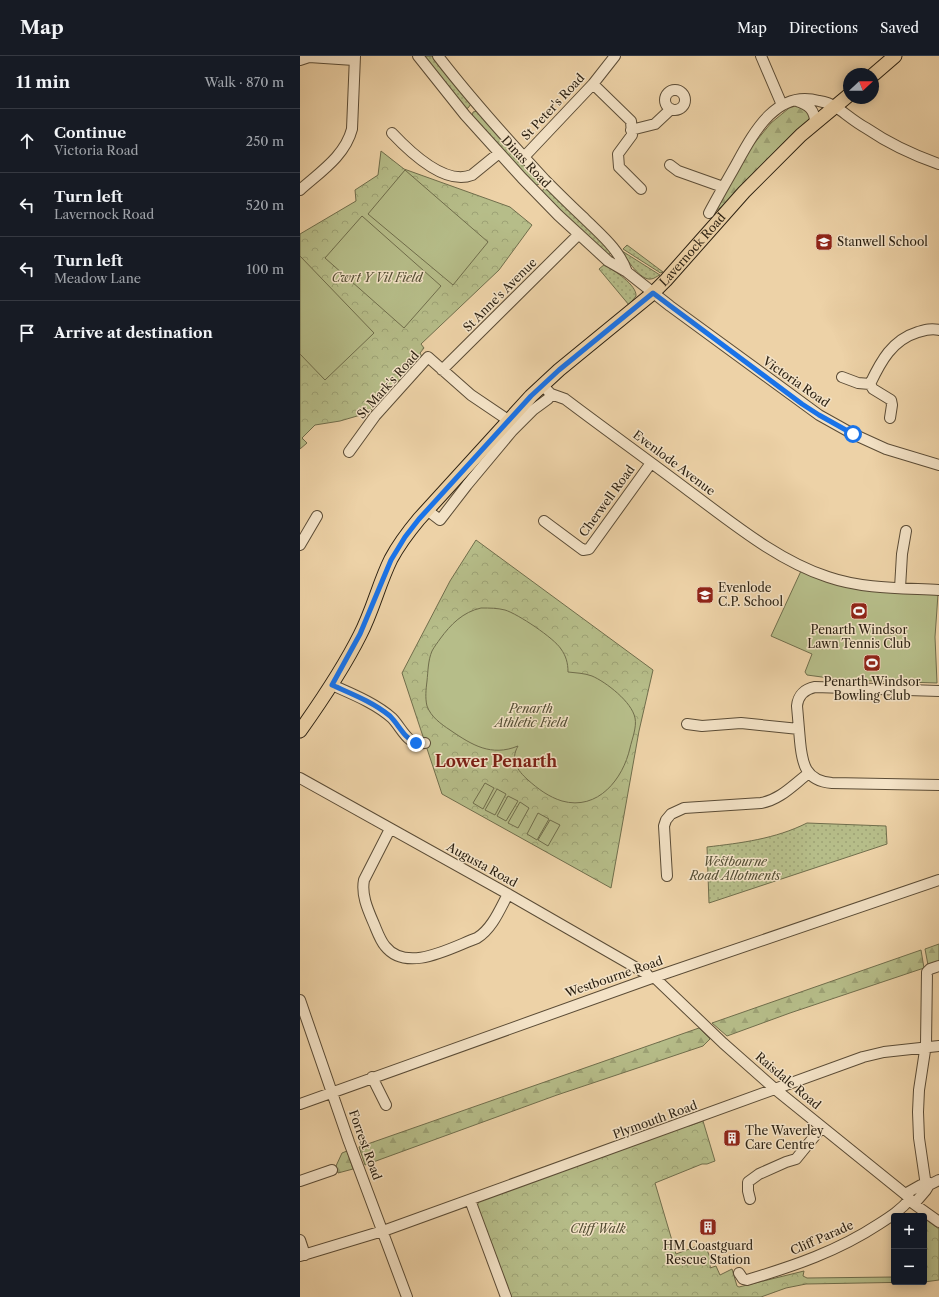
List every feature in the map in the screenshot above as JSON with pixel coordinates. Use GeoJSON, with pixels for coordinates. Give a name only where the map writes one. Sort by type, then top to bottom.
{"type":"FeatureCollection","features":[{"type":"Feature","properties":{"kind":"main road"},"geometry":{"type":"LineString","coordinates":[[879,70],[895,56]]}},
{"type":"Feature","properties":{"kind":"main road"},"geometry":{"type":"LineString","coordinates":[[835,107],[843,100]]}},
{"type":"Feature","properties":{"kind":"main road","name":"Lavernock Road"},"geometry":{"type":"LineString","coordinates":[[300,731],[332,685],[360,634],[391,560],[405,537],[427,510],[508,420],[547,390],[571,360],[653,293],[744,192],[801,135],[835,107]]}},
{"type":"Feature","properties":{"kind":"street","name":"Dinas Road"},"geometry":{"type":"LineString","coordinates":[[418,56],[465,115],[535,192],[585,241],[608,261],[627,272],[653,293]]}},
{"type":"Feature","properties":{"kind":"street","name":"Dinas Road"},"geometry":{"type":"LineString","coordinates":[[438,56],[477,104],[546,181],[612,245],[624,264],[627,272]]}},
{"type":"Feature","properties":{"kind":"street","name":"St Peter's Road"},"geometry":{"type":"LineString","coordinates":[[524,157],[593,84],[615,56]]}},
{"type":"Feature","properties":{"kind":"street"},"geometry":{"type":"LineString","coordinates":[[761,56],[782,105]]}},
{"type":"Feature","properties":{"kind":"street"},"geometry":{"type":"LineString","coordinates":[[300,60],[309,57],[354,58],[352,129],[350,137],[342,151],[335,159],[300,190]]}},
{"type":"Feature","properties":{"kind":"street"},"geometry":{"type":"LineString","coordinates":[[593,84],[631,121],[632,135],[618,154],[620,167],[641,189]]}},
{"type":"Feature","properties":{"kind":"street"},"geometry":{"type":"LineString","coordinates":[[794,99],[808,106],[812,110],[815,115],[815,123]]}},
{"type":"Feature","properties":{"kind":"street","name":"Lavernock Road"},"geometry":{"type":"LineString","coordinates":[[709,212],[756,130],[763,121],[782,105],[794,99],[812,99],[835,107]]}},
{"type":"Feature","properties":{"kind":"street"},"geometry":{"type":"LineString","coordinates":[[465,115],[477,104]]}},
{"type":"Feature","properties":{"kind":"street"},"geometry":{"type":"LineString","coordinates":[[835,107],[890,142],[914,155],[939,164]]}},
{"type":"Feature","properties":{"kind":"street"},"geometry":{"type":"LineString","coordinates":[[631,130],[655,124],[671,110]]}},
{"type":"Feature","properties":{"kind":"street"},"geometry":{"type":"LineString","coordinates":[[392,133],[407,149],[421,160],[437,169],[457,177],[468,177],[472,175],[499,153]]}},
{"type":"Feature","properties":{"kind":"street"},"geometry":{"type":"LineString","coordinates":[[670,165],[678,171],[724,187]]}},
{"type":"Feature","properties":{"kind":"street"},"geometry":{"type":"LineString","coordinates":[[535,192],[546,181]]}},
{"type":"Feature","properties":{"kind":"street","name":"St Anne's Avenue"},"geometry":{"type":"LineString","coordinates":[[442,370],[575,238]]}},
{"type":"Feature","properties":{"kind":"street"},"geometry":{"type":"LineString","coordinates":[[608,261],[616,251]]}},
{"type":"Feature","properties":{"kind":"street","name":"Victoria Road"},"geometry":{"type":"LineString","coordinates":[[653,293],[819,415],[853,434],[879,446],[939,465]]}},
{"type":"Feature","properties":{"kind":"street"},"geometry":{"type":"LineString","coordinates":[[870,384],[893,346],[904,337],[934,329]]}},
{"type":"Feature","properties":{"kind":"street","name":"St Mark's Road"},"geometry":{"type":"LineString","coordinates":[[349,452],[375,416],[428,357],[471,395],[508,420]]}},
{"type":"Feature","properties":{"kind":"street"},"geometry":{"type":"LineString","coordinates":[[842,377],[858,383],[870,384]]}},
{"type":"Feature","properties":{"kind":"street"},"geometry":{"type":"LineString","coordinates":[[870,384],[873,389],[890,400],[892,405],[890,418]]}},
{"type":"Feature","properties":{"kind":"street"},"geometry":{"type":"LineString","coordinates":[[427,510],[440,520],[466,485],[512,431],[533,410],[548,399],[547,390]]}},
{"type":"Feature","properties":{"kind":"street","name":"Evenlode Avenue"},"geometry":{"type":"LineString","coordinates":[[547,390],[565,399],[742,530],[792,561],[816,573],[870,586],[939,590]]}},
{"type":"Feature","properties":{"kind":"street","name":"Cherwell Road"},"geometry":{"type":"LineString","coordinates":[[544,520],[584,550],[588,549],[651,463]]}},
{"type":"Feature","properties":{"kind":"street"},"geometry":{"type":"LineString","coordinates":[[300,545],[317,516]]}},
{"type":"Feature","properties":{"kind":"street"},"geometry":{"type":"LineString","coordinates":[[900,588],[902,554],[906,531]]}},
{"type":"Feature","properties":{"kind":"street"},"geometry":{"type":"LineString","coordinates":[[332,685],[361,698],[384,712],[396,723],[410,740],[416,743],[425,743]]}},
{"type":"Feature","properties":{"kind":"street"},"geometry":{"type":"LineString","coordinates":[[939,691],[812,688],[804,692],[799,699],[797,706],[802,761],[809,773],[819,780],[827,782],[939,785]]}},
{"type":"Feature","properties":{"kind":"street"},"geometry":{"type":"LineString","coordinates":[[687,724],[702,726],[741,723],[799,729]]}},
{"type":"Feature","properties":{"kind":"street"},"geometry":{"type":"LineString","coordinates":[[667,876],[664,826],[666,820],[671,814],[684,808],[761,803],[770,801],[778,797],[809,773]]}},
{"type":"Feature","properties":{"kind":"street","name":"Augusta Road"},"geometry":{"type":"LineString","coordinates":[[300,778],[508,894],[645,973],[651,978]]}},
{"type":"Feature","properties":{"kind":"street"},"geometry":{"type":"LineString","coordinates":[[390,829],[364,880],[363,886],[366,902],[379,935],[385,946],[393,952],[408,958],[428,957],[477,938],[490,926],[508,894]]}},
{"type":"Feature","properties":{"kind":"street","name":"Westbourne Road"},"geometry":{"type":"LineString","coordinates":[[300,1104],[651,978],[939,880]]}},
{"type":"Feature","properties":{"kind":"street"},"geometry":{"type":"LineString","coordinates":[[929,1185],[925,1179],[919,1138],[920,1090],[926,1048],[927,971],[939,966]]}},
{"type":"Feature","properties":{"kind":"street","name":"Raisdale Road"},"geometry":{"type":"LineString","coordinates":[[651,978],[699,1019],[723,1043],[775,1089],[939,1222]]}},
{"type":"Feature","properties":{"kind":"street","name":"Forrest Road"},"geometry":{"type":"LineString","coordinates":[[300,1000],[349,1142],[407,1297]]}},
{"type":"Feature","properties":{"kind":"street","name":"Plymouth Road"},"geometry":{"type":"LineString","coordinates":[[302,1256],[382,1231],[470,1200],[870,1055],[939,1046]]}},
{"type":"Feature","properties":{"kind":"street"},"geometry":{"type":"LineString","coordinates":[[372,1078],[386,1105]]}},
{"type":"Feature","properties":{"kind":"street"},"geometry":{"type":"LineString","coordinates":[[750,1200],[748,1182],[753,1177],[765,1171],[796,1159],[822,1127]]}},
{"type":"Feature","properties":{"kind":"street"},"geometry":{"type":"LineString","coordinates":[[300,1181],[332,1170]]}},
{"type":"Feature","properties":{"kind":"street"},"geometry":{"type":"LineString","coordinates":[[910,1199],[926,1190],[929,1185],[939,1180]]}},
{"type":"Feature","properties":{"kind":"street","name":"Cliff Parade"},"geometry":{"type":"LineString","coordinates":[[739,1273],[741,1278],[747,1280],[824,1254],[868,1231],[897,1211],[910,1199]]}},
{"type":"Feature","properties":{"kind":"street"},"geometry":{"type":"LineString","coordinates":[[470,1200],[506,1297]]}},
{"type":"Feature","properties":{"kind":"street"},"geometry":{"type":"LineString","coordinates":[[300,1240],[302,1256]]}},
{"type":"Feature","properties":{"kind":"green space"},"geometry":{"type":"Polygon","coordinates":[[[421,56],[435,56],[471,104],[468,108],[466,109],[421,56]]]}},
{"type":"Feature","properties":{"kind":"green space"},"geometry":{"type":"Polygon","coordinates":[[[794,104],[800,106],[808,112],[810,118],[805,126],[733,198],[716,211],[748,151],[771,123],[794,104]]]}},
{"type":"Feature","properties":{"kind":"green space"},"geometry":{"type":"Polygon","coordinates":[[[478,111],[541,180],[539,184],[534,186],[472,117],[473,112],[478,111]]]}},
{"type":"Feature","properties":{"kind":"green space","name":"Cwrt Y Vil Field"},"geometry":{"type":"Polygon","coordinates":[[[381,151],[404,169],[510,207],[532,225],[499,270],[421,344],[424,348],[420,353],[422,357],[383,403],[364,414],[340,421],[315,425],[302,438],[307,443],[300,449],[300,234],[356,201],[355,190],[378,175],[381,151]]]}},
{"type":"Feature","properties":{"kind":"green space"},"geometry":{"type":"Polygon","coordinates":[[[405,170],[488,242],[453,285],[368,214],[405,170]]]}},
{"type":"Feature","properties":{"kind":"green space"},"geometry":{"type":"Polygon","coordinates":[[[544,188],[546,188],[610,246],[610,254],[605,255],[542,192],[544,188]]]}},
{"type":"Feature","properties":{"kind":"green space"},"geometry":{"type":"Polygon","coordinates":[[[362,216],[441,286],[404,328],[325,258],[362,216]]]}},
{"type":"Feature","properties":{"kind":"green space"},"geometry":{"type":"Polygon","coordinates":[[[627,245],[663,272],[660,273],[623,249],[627,245]]]}},
{"type":"Feature","properties":{"kind":"green space"},"geometry":{"type":"Polygon","coordinates":[[[622,251],[660,275],[653,279],[643,277],[630,264],[622,251]]]}},
{"type":"Feature","properties":{"kind":"green space"},"geometry":{"type":"Polygon","coordinates":[[[300,256],[374,333],[325,380],[300,354],[300,256]]]}},
{"type":"Feature","properties":{"kind":"green space"},"geometry":{"type":"Polygon","coordinates":[[[605,264],[624,278],[633,287],[636,296],[629,305],[599,269],[605,264]]]}},
{"type":"Feature","properties":{"kind":"green space","name":"Penarth Athletic Field"},"geometry":{"type":"Polygon","coordinates":[[[476,540],[653,670],[639,731],[611,888],[442,794],[402,673],[450,581],[476,540]]]}},
{"type":"Feature","properties":{"kind":"green space"},"geometry":{"type":"Polygon","coordinates":[[[801,571],[834,583],[868,590],[938,594],[935,637],[937,683],[844,680],[807,675],[805,672],[812,654],[771,636],[801,571]]]}},
{"type":"Feature","properties":{"kind":"green space"},"geometry":{"type":"Polygon","coordinates":[[[481,608],[496,608],[511,612],[535,627],[557,644],[561,649],[568,666],[568,672],[586,674],[598,679],[618,693],[633,712],[635,718],[634,733],[627,760],[615,781],[607,790],[597,797],[587,801],[575,803],[562,801],[553,797],[532,783],[518,769],[515,756],[518,746],[508,749],[490,750],[474,745],[443,725],[429,710],[426,703],[426,690],[429,662],[432,651],[444,634],[458,619],[469,612],[481,608]]]}},
{"type":"Feature","properties":{"kind":"green space"},"geometry":{"type":"Polygon","coordinates":[[[485,783],[494,788],[483,809],[473,803],[485,783]]]}},
{"type":"Feature","properties":{"kind":"green space"},"geometry":{"type":"Polygon","coordinates":[[[497,789],[506,794],[495,815],[485,810],[497,789]]]}},
{"type":"Feature","properties":{"kind":"green space"},"geometry":{"type":"Polygon","coordinates":[[[508,796],[518,801],[506,821],[497,816],[508,796]]]}},
{"type":"Feature","properties":{"kind":"green space"},"geometry":{"type":"Polygon","coordinates":[[[520,802],[529,808],[518,828],[508,823],[520,802]]]}},
{"type":"Feature","properties":{"kind":"green space"},"geometry":{"type":"Polygon","coordinates":[[[538,813],[549,819],[537,840],[527,834],[538,813]]]}},
{"type":"Feature","properties":{"kind":"green space"},"geometry":{"type":"Polygon","coordinates":[[[550,820],[560,825],[548,846],[538,840],[550,820]]]}},
{"type":"Feature","properties":{"kind":"green space","name":"Westbourne Road Allotments"},"geometry":{"type":"Polygon","coordinates":[[[807,823],[886,826],[887,844],[709,903],[707,847],[770,837],[807,823]]]}},
{"type":"Feature","properties":{"kind":"green space"},"geometry":{"type":"Polygon","coordinates":[[[939,944],[939,962],[928,965],[925,949],[939,944]]]}},
{"type":"Feature","properties":{"kind":"green space"},"geometry":{"type":"Polygon","coordinates":[[[921,950],[924,968],[727,1036],[712,1023],[921,950]]]}},
{"type":"Feature","properties":{"kind":"green space"},"geometry":{"type":"Polygon","coordinates":[[[699,1028],[710,1039],[703,1046],[557,1095],[365,1165],[359,1147],[699,1028]]]}},
{"type":"Feature","properties":{"kind":"green space","name":"Cliff Walk"},"geometry":{"type":"Polygon","coordinates":[[[703,1121],[715,1161],[702,1164],[655,1183],[676,1254],[700,1245],[701,1249],[707,1250],[711,1260],[710,1268],[716,1266],[720,1275],[732,1269],[737,1286],[739,1287],[804,1271],[803,1276],[807,1278],[891,1277],[891,1282],[806,1284],[786,1288],[761,1297],[509,1297],[477,1206],[479,1201],[687,1125],[689,1126],[703,1121]]]}},
{"type":"Feature","properties":{"kind":"green space"},"geometry":{"type":"Polygon","coordinates":[[[347,1151],[353,1169],[338,1173],[336,1166],[342,1153],[347,1151]]]}},
{"type":"Feature","properties":{"kind":"green space"},"geometry":{"type":"Polygon","coordinates":[[[927,1220],[939,1229],[939,1280],[927,1282],[927,1220]]]}},
{"type":"Feature","properties":{"kind":"place","name":"Stanwell School"},"geometry":{"type":"Point","coordinates":[824,242]}},
{"type":"Feature","properties":{"kind":"place","name":"Evenlode C.P. School"},"geometry":{"type":"Point","coordinates":[705,595]}},
{"type":"Feature","properties":{"kind":"place","name":"Penarth Windsor Lawn Tennis Club"},"geometry":{"type":"Point","coordinates":[859,611]}},
{"type":"Feature","properties":{"kind":"place","name":"Penarth Windsor Bowling Club"},"geometry":{"type":"Point","coordinates":[872,663]}},
{"type":"Feature","properties":{"kind":"place","name":"The Waverley Care Centre"},"geometry":{"type":"Point","coordinates":[732,1138]}},
{"type":"Feature","properties":{"kind":"place","name":"HM Coastguard Rescue Station"},"geometry":{"type":"Point","coordinates":[708,1227]}},
{"type":"Feature","properties":{"kind":"district","name":"Lower Penarth"},"geometry":{"type":"Point","coordinates":[496,761]}},
{"type":"Feature","properties":{"kind":"route"},"geometry":{"type":"LineString","coordinates":[[416,743],[410,740],[396,723],[384,712],[361,698],[332,685],[355,646],[391,560],[405,537],[419,519],[531,396],[559,370],[653,293],[802,404],[853,434]]}}]}
